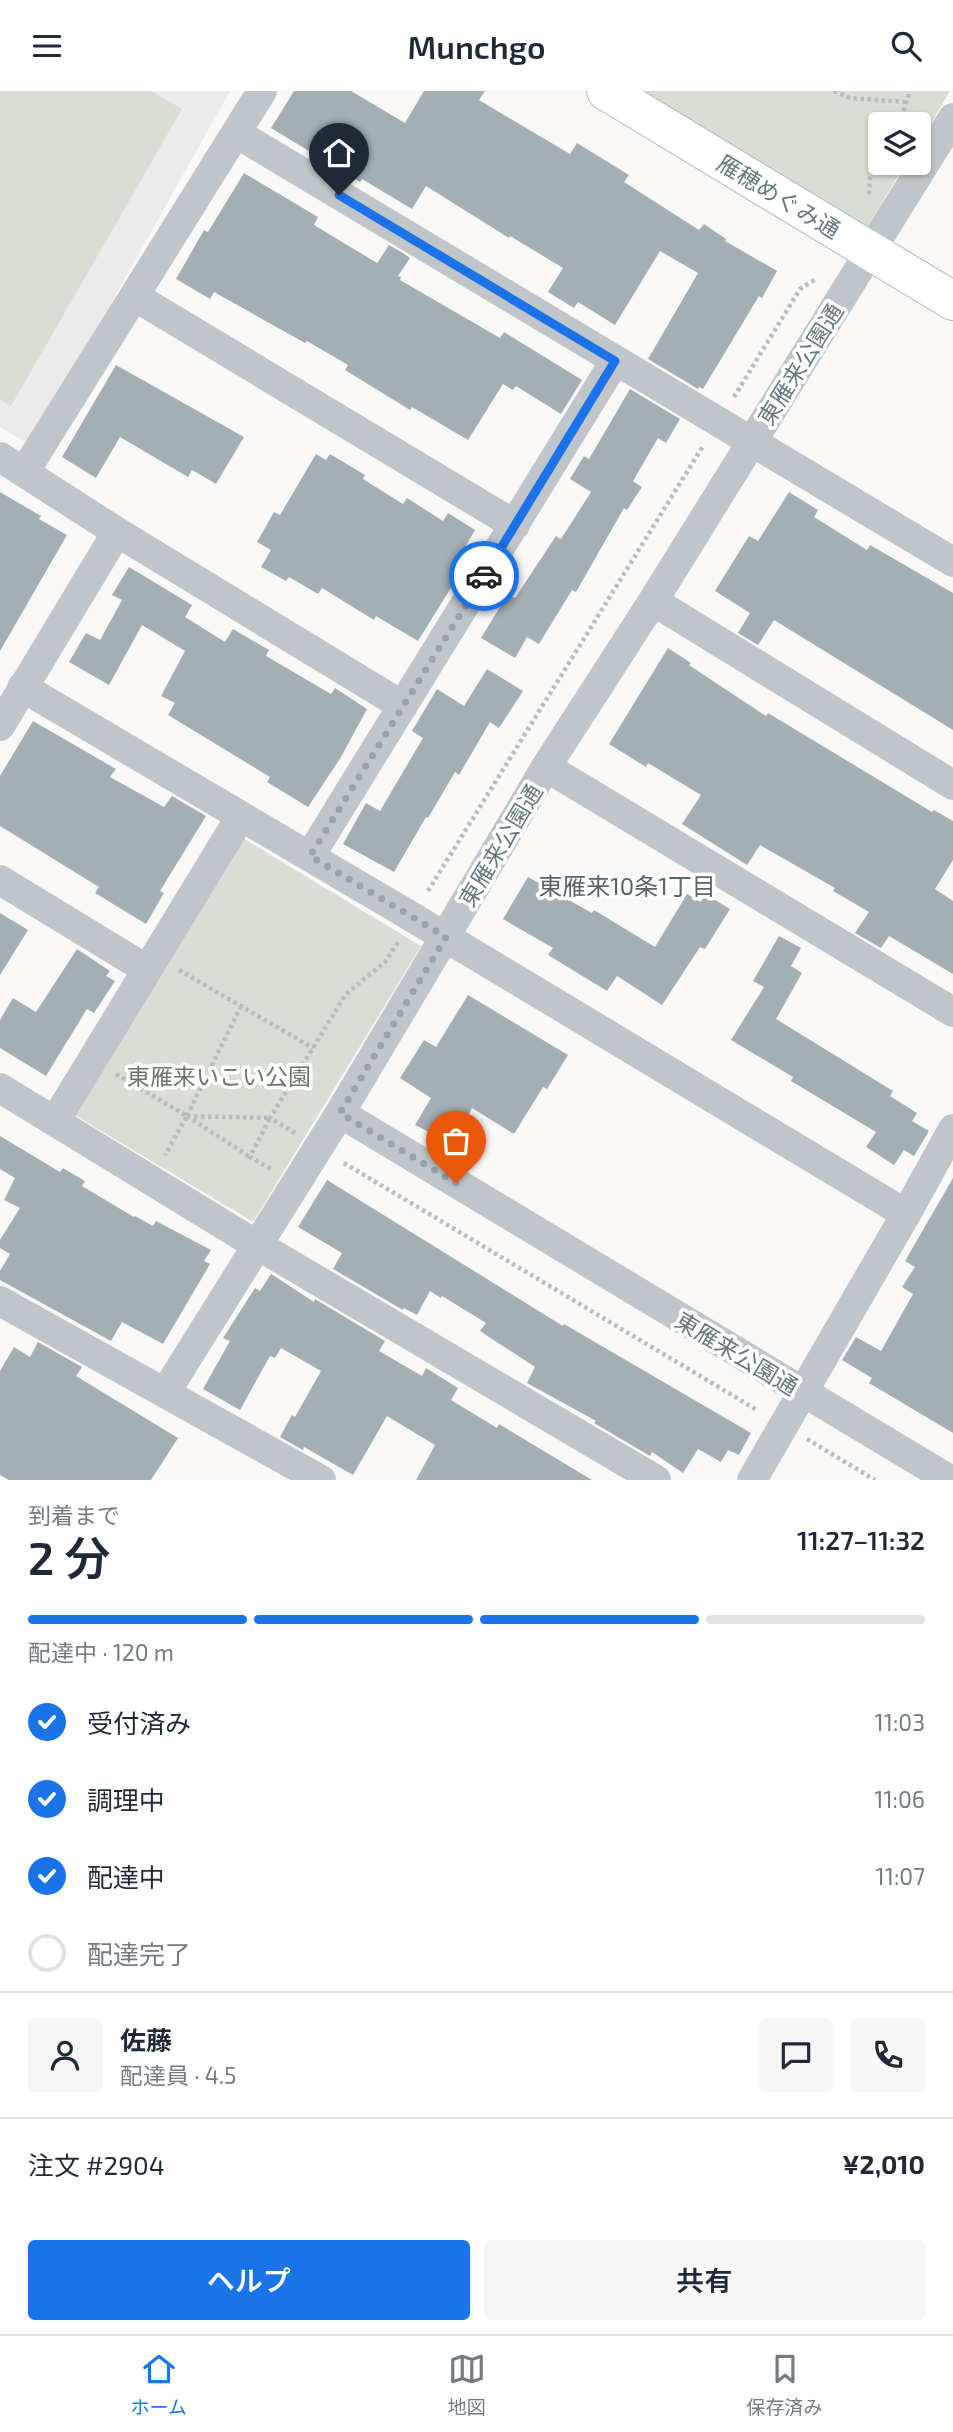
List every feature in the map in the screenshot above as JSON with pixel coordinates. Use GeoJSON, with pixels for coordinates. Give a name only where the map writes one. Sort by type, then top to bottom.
{"type":"FeatureCollection","features":[{"type":"Feature","properties":{"kind":"street"},"geometry":{"type":"LineString","coordinates":[[262,91],[134,296],[12,464],[117,532],[403,706]]}},
{"type":"Feature","properties":{"kind":"street","name":"雁穂めぐみ通"},"geometry":{"type":"LineString","coordinates":[[606,91],[953,300]]}},
{"type":"Feature","properties":{"kind":"street","name":"東雁来公園通"},"geometry":{"type":"LineString","coordinates":[[950,1480],[340,1113],[546,767],[653,601],[953,118]]}},
{"type":"Feature","properties":{"kind":"street"},"geometry":{"type":"LineString","coordinates":[[236,133],[953,562]]}},
{"type":"Feature","properties":{"kind":"street"},"geometry":{"type":"LineString","coordinates":[[134,296],[515,526]]}},
{"type":"Feature","properties":{"kind":"street"},"geometry":{"type":"LineString","coordinates":[[310,856],[615,361]]}},
{"type":"Feature","properties":{"kind":"street"},"geometry":{"type":"LineString","coordinates":[[0,726],[117,532]]}},
{"type":"Feature","properties":{"kind":"street"},"geometry":{"type":"LineString","coordinates":[[653,601],[953,785]]}},
{"type":"Feature","properties":{"kind":"street"},"geometry":{"type":"LineString","coordinates":[[22,687],[446,937],[906,1214]]}},
{"type":"Feature","properties":{"kind":"street"},"geometry":{"type":"LineString","coordinates":[[546,767],[953,1012]]}},
{"type":"Feature","properties":{"kind":"street"},"geometry":{"type":"LineString","coordinates":[[55,1121],[158,967],[241,816]]}},
{"type":"Feature","properties":{"kind":"street"},"geometry":{"type":"LineString","coordinates":[[0,880],[158,967]]}},
{"type":"Feature","properties":{"kind":"street"},"geometry":{"type":"LineString","coordinates":[[0,1088],[256,1244],[656,1480]]}},
{"type":"Feature","properties":{"kind":"street"},"geometry":{"type":"LineString","coordinates":[[165,1393],[340,1113]]}},
{"type":"Feature","properties":{"kind":"street"},"geometry":{"type":"LineString","coordinates":[[752,1480],[953,1129]]}},
{"type":"Feature","properties":{"kind":"street"},"geometry":{"type":"LineString","coordinates":[[0,1301],[321,1480]]}},
{"type":"Feature","properties":{"kind":"path"},"geometry":{"type":"LineString","coordinates":[[834,91],[848,94],[850,98],[906,102]]}},
{"type":"Feature","properties":{"kind":"path"},"geometry":{"type":"LineString","coordinates":[[903,112],[910,91]]}},
{"type":"Feature","properties":{"kind":"path"},"geometry":{"type":"LineString","coordinates":[[868,199],[872,175]]}},
{"type":"Feature","properties":{"kind":"path"},"geometry":{"type":"LineString","coordinates":[[733,397],[800,289],[818,278]]}},
{"type":"Feature","properties":{"kind":"path"},"geometry":{"type":"LineString","coordinates":[[423,899],[710,436]]}},
{"type":"Feature","properties":{"kind":"path"},"geometry":{"type":"LineString","coordinates":[[250,1157],[270,1118],[346,994],[385,962],[404,932]]}},
{"type":"Feature","properties":{"kind":"path"},"geometry":{"type":"LineString","coordinates":[[158,967],[241,1006],[313,1048]]}},
{"type":"Feature","properties":{"kind":"path"},"geometry":{"type":"LineString","coordinates":[[163,1158],[241,1006]]}},
{"type":"Feature","properties":{"kind":"path"},"geometry":{"type":"LineString","coordinates":[[107,1068],[278,1173]]}},
{"type":"Feature","properties":{"kind":"path"},"geometry":{"type":"LineString","coordinates":[[187,1115],[270,1118],[302,1137]]}},
{"type":"Feature","properties":{"kind":"path"},"geometry":{"type":"LineString","coordinates":[[340,1160],[760,1412]]}},
{"type":"Feature","properties":{"kind":"path"},"geometry":{"type":"LineString","coordinates":[[796,1433],[875,1480]]}},
{"type":"Feature","properties":{"kind":"shaded area"},"geometry":{"type":"Polygon","coordinates":[[[0,91],[230,91],[31,446],[0,427],[0,91]]]}},
{"type":"Feature","properties":{"kind":"green space"},"geometry":{"type":"Polygon","coordinates":[[[0,91],[151,91],[182,109],[11,406],[0,399],[0,91]]]}},
{"type":"Feature","properties":{"kind":"green space"},"geometry":{"type":"Polygon","coordinates":[[[621,91],[950,91],[931,123],[931,112],[868,112],[868,175],[899,175],[862,236],[621,91]]]}},
{"type":"Feature","properties":{"kind":"green space","name":"東雁来いこい公園"},"geometry":{"type":"Polygon","coordinates":[[[241,837],[421,946],[253,1222],[73,1114],[241,837]]]}},
{"type":"Feature","properties":{"kind":"building"},"geometry":{"type":"Polygon","coordinates":[[[294,91],[351,91],[405,123],[424,91],[485,91],[479,100],[570,154],[577,143],[629,175],[624,182],[699,230],[704,224],[726,239],[725,241],[777,271],[703,389],[698,389],[648,359],[698,273],[660,251],[615,325],[578,302],[574,308],[548,292],[563,268],[426,186],[412,209],[362,179],[360,182],[271,128],[294,91]]]}},
{"type":"Feature","properties":{"kind":"building"},"geometry":{"type":"Polygon","coordinates":[[[244,173],[318,217],[314,225],[377,263],[389,245],[403,253],[410,258],[398,276],[401,277],[400,280],[500,338],[504,332],[582,380],[561,414],[516,386],[513,390],[503,384],[468,440],[412,407],[410,410],[345,370],[348,365],[307,341],[305,343],[214,292],[210,299],[176,279],[204,230],[208,232],[244,173]]]}},
{"type":"Feature","properties":{"kind":"building"},"geometry":{"type":"Polygon","coordinates":[[[116,365],[244,437],[216,484],[192,470],[188,477],[120,437],[96,478],[62,457],[116,365]]]}},
{"type":"Feature","properties":{"kind":"building"},"geometry":{"type":"Polygon","coordinates":[[[630,389],[680,419],[666,443],[658,438],[633,481],[642,487],[627,510],[624,508],[576,592],[572,590],[539,644],[527,637],[515,658],[481,638],[508,594],[515,598],[556,536],[561,539],[591,492],[570,479],[584,456],[589,459],[630,389]]]}},
{"type":"Feature","properties":{"kind":"building"},"geometry":{"type":"Polygon","coordinates":[[[316,454],[326,460],[330,454],[365,475],[363,479],[403,504],[407,498],[443,521],[448,513],[475,530],[450,573],[457,578],[418,641],[376,616],[374,620],[322,588],[318,594],[289,577],[286,581],[261,567],[271,550],[257,542],[274,512],[280,515],[316,454]]]}},
{"type":"Feature","properties":{"kind":"building"},"geometry":{"type":"Polygon","coordinates":[[[0,492],[67,535],[0,651],[0,492]]]}},
{"type":"Feature","properties":{"kind":"building"},"geometry":{"type":"Polygon","coordinates":[[[789,492],[818,510],[814,517],[867,550],[870,545],[953,593],[953,730],[774,620],[758,645],[738,633],[750,613],[715,591],[749,536],[758,541],[789,492]]]}},
{"type":"Feature","properties":{"kind":"building"},"geometry":{"type":"Polygon","coordinates":[[[129,567],[192,605],[185,617],[225,642],[233,629],[269,650],[266,656],[331,694],[335,688],[367,709],[341,757],[308,807],[267,782],[270,777],[168,715],[175,703],[161,696],[185,651],[142,625],[109,685],[69,662],[86,633],[100,640],[122,600],[112,595],[129,567]]]}},
{"type":"Feature","properties":{"kind":"building"},"geometry":{"type":"Polygon","coordinates":[[[668,648],[766,716],[768,713],[932,812],[934,810],[953,821],[953,860],[935,889],[953,901],[953,974],[889,936],[881,948],[855,933],[869,912],[833,891],[835,888],[760,845],[747,865],[682,824],[701,795],[648,763],[646,767],[609,744],[668,648]]]}},
{"type":"Feature","properties":{"kind":"building"},"geometry":{"type":"Polygon","coordinates":[[[487,669],[523,691],[499,728],[490,722],[459,775],[455,772],[428,818],[426,817],[394,872],[343,844],[366,803],[380,811],[423,738],[412,731],[437,689],[464,706],[487,669]]]}},
{"type":"Feature","properties":{"kind":"building"},"geometry":{"type":"Polygon","coordinates":[[[33,721],[116,769],[110,777],[164,807],[172,796],[206,816],[160,891],[164,893],[146,924],[95,893],[99,887],[0,826],[0,776],[33,721]]]}},
{"type":"Feature","properties":{"kind":"building"},"geometry":{"type":"Polygon","coordinates":[[[528,877],[592,913],[594,910],[655,947],[687,894],[701,902],[705,894],[730,909],[705,949],[700,947],[662,1005],[617,976],[607,991],[548,955],[553,948],[503,919],[528,877]]]}},
{"type":"Feature","properties":{"kind":"building"},"geometry":{"type":"Polygon","coordinates":[[[0,913],[28,930],[0,975],[0,913]]]}},
{"type":"Feature","properties":{"kind":"building"},"geometry":{"type":"Polygon","coordinates":[[[779,936],[801,948],[791,966],[802,973],[776,1019],[893,1091],[890,1096],[917,1113],[912,1121],[929,1131],[914,1156],[904,1150],[894,1165],[866,1147],[876,1132],[791,1081],[793,1077],[731,1040],[764,987],[753,981],[779,936]]]}},
{"type":"Feature","properties":{"kind":"building"},"geometry":{"type":"Polygon","coordinates":[[[77,949],[110,971],[106,976],[115,981],[94,1013],[87,1009],[46,1076],[0,1048],[0,1020],[13,998],[36,1012],[77,949]]]}},
{"type":"Feature","properties":{"kind":"building"},"geometry":{"type":"Polygon","coordinates":[[[468,995],[568,1055],[547,1089],[543,1087],[514,1134],[472,1108],[453,1144],[415,1125],[431,1098],[400,1078],[424,1040],[436,1047],[468,995]]]}},
{"type":"Feature","properties":{"kind":"building"},"geometry":{"type":"Polygon","coordinates":[[[0,1136],[60,1172],[63,1168],[85,1181],[82,1186],[134,1217],[153,1226],[156,1221],[211,1250],[204,1261],[210,1264],[163,1344],[122,1322],[111,1341],[0,1280],[0,1271],[10,1254],[0,1248],[0,1240],[20,1208],[4,1200],[15,1178],[0,1169],[0,1136]]]}},
{"type":"Feature","properties":{"kind":"building"},"geometry":{"type":"Polygon","coordinates":[[[953,1178],[953,1433],[869,1383],[872,1378],[842,1360],[856,1337],[881,1351],[913,1294],[902,1287],[915,1267],[905,1261],[953,1178]]]}},
{"type":"Feature","properties":{"kind":"building"},"geometry":{"type":"Polygon","coordinates":[[[327,1180],[563,1326],[564,1324],[751,1433],[739,1455],[728,1450],[721,1462],[698,1449],[683,1473],[652,1452],[650,1456],[594,1423],[596,1421],[527,1383],[535,1367],[480,1331],[486,1323],[442,1296],[441,1298],[430,1291],[417,1315],[404,1308],[403,1310],[333,1269],[342,1253],[298,1227],[327,1180]]]}},
{"type":"Feature","properties":{"kind":"building"},"geometry":{"type":"Polygon","coordinates":[[[271,1274],[314,1302],[315,1299],[385,1341],[379,1351],[422,1376],[426,1368],[458,1388],[451,1400],[497,1428],[499,1424],[592,1480],[416,1480],[435,1445],[387,1416],[353,1475],[304,1447],[303,1450],[280,1437],[292,1415],[295,1417],[321,1371],[281,1348],[275,1358],[270,1356],[240,1410],[203,1389],[230,1341],[223,1338],[255,1288],[260,1291],[271,1274]]]}},
{"type":"Feature","properties":{"kind":"building"},"geometry":{"type":"Polygon","coordinates":[[[38,1342],[82,1367],[76,1376],[178,1438],[151,1480],[9,1480],[0,1475],[0,1371],[14,1347],[30,1357],[38,1342]]]}},
{"type":"Feature","properties":{"kind":"way so far"},"geometry":{"type":"LineString","coordinates":[[456,1183],[340,1113],[446,937],[310,856],[484,576]]}},
{"type":"Feature","properties":{"kind":"district","name":"東雁来10条1丁目"},"geometry":{"type":"Point","coordinates":[627,885]}},
{"type":"Feature","properties":{"kind":"route"},"geometry":{"type":"LineString","coordinates":[[339,195],[615,361],[484,576]]}}]}
